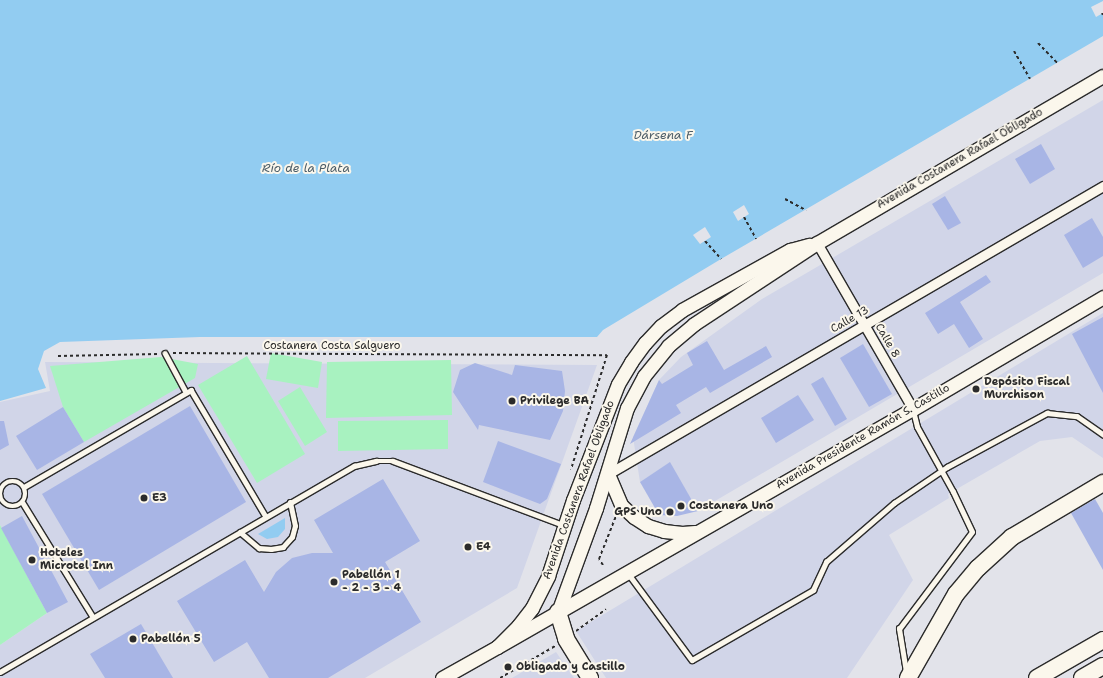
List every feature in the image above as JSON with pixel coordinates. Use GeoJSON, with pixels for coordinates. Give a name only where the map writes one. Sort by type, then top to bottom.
{"type":"FeatureCollection","features":[{"type":"Feature","properties":{"kind":"highway"},"geometry":{"type":"LineString","coordinates":[[907,678],[956,594],[978,568],[1012,537],[1103,483]]}},
{"type":"Feature","properties":{"kind":"highway"},"geometry":{"type":"LineString","coordinates":[[558,612],[566,639],[590,678]]}},
{"type":"Feature","properties":{"kind":"highway"},"geometry":{"type":"LineString","coordinates":[[1037,678],[1103,640]]}},
{"type":"Feature","properties":{"kind":"highway"},"geometry":{"type":"LineString","coordinates":[[1082,678],[1103,666]]}},
{"type":"Feature","properties":{"kind":"main road","name":"Avenida Costanera Rafael Obligado"},"geometry":{"type":"LineString","coordinates":[[558,612],[608,474],[621,425],[632,397],[644,376],[664,350],[694,324],[817,243],[1103,76]]}},
{"type":"Feature","properties":{"kind":"main road","name":"Avenida Costanera Rafael Obligado"},"geometry":{"type":"LineString","coordinates":[[442,678],[497,647],[518,626],[532,608],[548,576],[573,500],[618,384],[630,362],[645,343],[661,326],[682,310],[790,250],[817,243]]}},
{"type":"Feature","properties":{"kind":"main road","name":"Avenida Presidente Ramón S. Castillo"},"geometry":{"type":"LineString","coordinates":[[497,647],[913,409],[1103,297]]}},
{"type":"Feature","properties":{"kind":"main road"},"geometry":{"type":"LineString","coordinates":[[608,474],[621,505],[634,517],[648,526],[664,532],[682,533],[699,531]]}},
{"type":"Feature","properties":{"kind":"street","name":"Calle 13"},"geometry":{"type":"LineString","coordinates":[[608,474],[865,326],[1103,186]]}},
{"type":"Feature","properties":{"kind":"street","name":"Calle 8"},"geometry":{"type":"LineString","coordinates":[[817,243],[913,409]]}},
{"type":"Feature","properties":{"kind":"lane"},"geometry":{"type":"LineString","coordinates":[[165,353],[186,392]]}},
{"type":"Feature","properties":{"kind":"lane"},"geometry":{"type":"LineString","coordinates":[[24,487],[190,390],[266,518]]}},
{"type":"Feature","properties":{"kind":"lane"},"geometry":{"type":"LineString","coordinates":[[907,678],[899,629],[972,532],[956,498],[916,426],[913,409]]}},
{"type":"Feature","properties":{"kind":"lane"},"geometry":{"type":"LineString","coordinates":[[627,572],[692,660],[813,590],[826,562],[894,503],[941,471],[1047,413],[1077,416],[1103,434]]}},
{"type":"Feature","properties":{"kind":"lane"},"geometry":{"type":"LineString","coordinates":[[0,672],[354,466],[376,461],[393,461],[565,526]]}},
{"type":"Feature","properties":{"kind":"lane"},"geometry":{"type":"LineString","coordinates":[[13,481],[24,487],[26,495],[23,503],[16,507],[7,506],[2,500],[0,492],[5,484],[13,481]]}},
{"type":"Feature","properties":{"kind":"lane"},"geometry":{"type":"LineString","coordinates":[[23,503],[93,617]]}},
{"type":"Feature","properties":{"kind":"lane"},"geometry":{"type":"LineString","coordinates":[[240,532],[259,548],[271,550],[283,546],[292,537],[295,526],[290,503]]}},
{"type":"Feature","properties":{"kind":"path"},"geometry":{"type":"LineString","coordinates":[[1038,43],[1057,63]]}},
{"type":"Feature","properties":{"kind":"path"},"geometry":{"type":"LineString","coordinates":[[1014,51],[1030,79]]}},
{"type":"Feature","properties":{"kind":"path"},"geometry":{"type":"LineString","coordinates":[[785,199],[806,210]]}},
{"type":"Feature","properties":{"kind":"path"},"geometry":{"type":"LineString","coordinates":[[744,217],[756,239]]}},
{"type":"Feature","properties":{"kind":"path"},"geometry":{"type":"LineString","coordinates":[[704,241],[721,260]]}},
{"type":"Feature","properties":{"kind":"path","name":"Costanera Costa Salguero"},"geometry":{"type":"LineString","coordinates":[[58,356],[165,353],[607,355],[570,474]]}},
{"type":"Feature","properties":{"kind":"path"},"geometry":{"type":"LineString","coordinates":[[603,565],[599,559],[616,515]]}},
{"type":"Feature","properties":{"kind":"path"},"geometry":{"type":"LineString","coordinates":[[500,678],[566,639],[606,609]]}},
{"type":"Feature","properties":{"kind":"shaded area"},"geometry":{"type":"Polygon","coordinates":[[[1103,100],[1103,273],[698,511],[669,463],[640,482],[633,437],[659,380],[681,357],[762,299],[1103,100]]]}},
{"type":"Feature","properties":{"kind":"shaded area"},"geometry":{"type":"Polygon","coordinates":[[[1103,313],[1103,458],[1072,437],[1040,441],[948,494],[949,498],[889,535],[913,580],[847,678],[606,678],[576,631],[1103,313]]]}},
{"type":"Feature","properties":{"kind":"shaded area"},"geometry":{"type":"Polygon","coordinates":[[[45,362],[597,365],[517,588],[365,678],[0,678],[0,645],[47,613],[0,525],[0,402],[50,391],[45,362]]]}},
{"type":"Feature","properties":{"kind":"shaded area"},"geometry":{"type":"Polygon","coordinates":[[[556,652],[574,678],[512,678],[556,652]]]}},
{"type":"Feature","properties":{"kind":"green space"},"geometry":{"type":"Polygon","coordinates":[[[271,353],[322,362],[318,388],[266,379],[271,353]]]}},
{"type":"Feature","properties":{"kind":"green space"},"geometry":{"type":"Polygon","coordinates":[[[247,356],[305,454],[257,483],[198,385],[247,356]]]}},
{"type":"Feature","properties":{"kind":"green space"},"geometry":{"type":"Polygon","coordinates":[[[161,357],[198,364],[195,378],[84,442],[63,407],[50,366],[161,357]]]}},
{"type":"Feature","properties":{"kind":"green space"},"geometry":{"type":"Polygon","coordinates":[[[451,360],[452,415],[326,418],[327,362],[451,360]]]}},
{"type":"Feature","properties":{"kind":"green space"},"geometry":{"type":"Polygon","coordinates":[[[300,387],[327,432],[305,446],[278,401],[300,387]]]}},
{"type":"Feature","properties":{"kind":"green space"},"geometry":{"type":"Polygon","coordinates":[[[448,420],[448,449],[338,451],[338,421],[448,420]]]}},
{"type":"Feature","properties":{"kind":"green space"},"geometry":{"type":"Polygon","coordinates":[[[0,525],[47,613],[0,645],[0,525]]]}},
{"type":"Feature","properties":{"kind":"water","name":"Río de la Plata"},"geometry":{"type":"Polygon","coordinates":[[[0,0],[1103,0],[1103,36],[721,259],[603,330],[597,337],[200,337],[60,342],[44,351],[38,369],[46,388],[0,401],[0,0]]]}},
{"type":"Feature","properties":{"kind":"water"},"geometry":{"type":"Polygon","coordinates":[[[285,518],[285,529],[278,537],[267,539],[258,534],[285,518]]]}},
{"type":"Feature","properties":{"kind":"pier"},"geometry":{"type":"Polygon","coordinates":[[[1103,1],[1103,13],[1096,17],[1091,7],[1103,1]]]}},
{"type":"Feature","properties":{"kind":"pier"},"geometry":{"type":"Polygon","coordinates":[[[744,205],[749,214],[738,221],[733,212],[744,205]]]}},
{"type":"Feature","properties":{"kind":"pier"},"geometry":{"type":"Polygon","coordinates":[[[705,227],[711,237],[700,244],[693,235],[705,227]]]}},
{"type":"Feature","properties":{"kind":"building"},"geometry":{"type":"Polygon","coordinates":[[[1041,144],[1055,169],[1030,184],[1015,159],[1041,144]]]}},
{"type":"Feature","properties":{"kind":"building"},"geometry":{"type":"Polygon","coordinates":[[[945,196],[961,223],[948,230],[932,204],[945,196]]]}},
{"type":"Feature","properties":{"kind":"building"},"geometry":{"type":"Polygon","coordinates":[[[1092,218],[1103,237],[1103,256],[1083,268],[1064,235],[1092,218]]]}},
{"type":"Feature","properties":{"kind":"building"},"geometry":{"type":"Polygon","coordinates":[[[986,275],[991,282],[960,302],[983,339],[969,348],[954,324],[938,334],[925,313],[986,275]]]}},
{"type":"Feature","properties":{"kind":"building"},"geometry":{"type":"Polygon","coordinates":[[[1103,317],[1103,393],[1072,334],[1103,317]]]}},
{"type":"Feature","properties":{"kind":"building"},"geometry":{"type":"Polygon","coordinates":[[[707,341],[724,370],[766,346],[772,357],[710,393],[706,387],[676,405],[681,413],[630,444],[659,380],[662,384],[693,365],[687,353],[707,341]]]}},
{"type":"Feature","properties":{"kind":"building"},"geometry":{"type":"Polygon","coordinates":[[[863,344],[892,394],[869,407],[840,358],[863,344]]]}},
{"type":"Feature","properties":{"kind":"building","name":"Privilege BA"},"geometry":{"type":"Polygon","coordinates":[[[475,363],[512,375],[515,365],[562,371],[565,391],[563,411],[550,440],[479,425],[478,430],[453,392],[460,370],[475,363]]]}},
{"type":"Feature","properties":{"kind":"building"},"geometry":{"type":"Polygon","coordinates":[[[823,377],[847,419],[835,426],[811,384],[823,377]]]}},
{"type":"Feature","properties":{"kind":"building"},"geometry":{"type":"Polygon","coordinates":[[[798,395],[814,420],[776,443],[761,418],[798,395]]]}},
{"type":"Feature","properties":{"kind":"building","name":"E3"},"geometry":{"type":"Polygon","coordinates":[[[190,406],[246,502],[99,590],[42,494],[190,406]]]}},
{"type":"Feature","properties":{"kind":"building"},"geometry":{"type":"Polygon","coordinates":[[[63,407],[84,442],[37,470],[16,436],[63,407]]]}},
{"type":"Feature","properties":{"kind":"building"},"geometry":{"type":"Polygon","coordinates":[[[0,421],[4,421],[9,445],[0,450],[0,421]]]}},
{"type":"Feature","properties":{"kind":"building"},"geometry":{"type":"Polygon","coordinates":[[[498,441],[561,464],[547,499],[540,504],[483,482],[498,441]]]}},
{"type":"Feature","properties":{"kind":"building"},"geometry":{"type":"Polygon","coordinates":[[[670,462],[698,511],[677,516],[659,515],[640,482],[670,462]]]}},
{"type":"Feature","properties":{"kind":"building","name":"Pabellón 1 - 2 - 3 - 4"},"geometry":{"type":"Polygon","coordinates":[[[383,479],[420,541],[385,562],[421,622],[328,678],[269,678],[247,642],[214,662],[177,601],[245,560],[264,592],[276,572],[292,558],[312,553],[333,553],[314,520],[383,479]]]}},
{"type":"Feature","properties":{"kind":"building"},"geometry":{"type":"Polygon","coordinates":[[[1095,499],[1103,513],[1103,570],[1071,513],[1095,499]]]}},
{"type":"Feature","properties":{"kind":"building"},"geometry":{"type":"Polygon","coordinates":[[[22,516],[68,602],[47,613],[1,528],[22,516]]]}},
{"type":"Feature","properties":{"kind":"building","name":"Pabellón 5"},"geometry":{"type":"Polygon","coordinates":[[[141,624],[173,678],[105,678],[90,654],[141,624]]]}},
{"type":"Feature","properties":{"kind":"place","name":"Depósito Fiscal Murchison"},"geometry":{"type":"Point","coordinates":[976,389]}},
{"type":"Feature","properties":{"kind":"place","name":"Privilege BA"},"geometry":{"type":"Point","coordinates":[512,401]}},
{"type":"Feature","properties":{"kind":"place","name":"E3"},"geometry":{"type":"Point","coordinates":[144,498]}},
{"type":"Feature","properties":{"kind":"place","name":"Costanera Uno"},"geometry":{"type":"Point","coordinates":[681,506]}},
{"type":"Feature","properties":{"kind":"place","name":"GPS Uno"},"geometry":{"type":"Point","coordinates":[670,512]}},
{"type":"Feature","properties":{"kind":"place","name":"E4"},"geometry":{"type":"Point","coordinates":[468,547]}},
{"type":"Feature","properties":{"kind":"place","name":"Hoteles Microtel Inn"},"geometry":{"type":"Point","coordinates":[32,560]}},
{"type":"Feature","properties":{"kind":"place","name":"Pabellón 1 - 2 - 3 - 4"},"geometry":{"type":"Point","coordinates":[334,582]}},
{"type":"Feature","properties":{"kind":"place","name":"Pabellón 5"},"geometry":{"type":"Point","coordinates":[133,639]}},
{"type":"Feature","properties":{"kind":"place","name":"Obligado y Castillo"},"geometry":{"type":"Point","coordinates":[508,667]}},
{"type":"Feature","properties":{"kind":"water label","name":"Dársena F"},"geometry":{"type":"Point","coordinates":[663,136]}}]}
